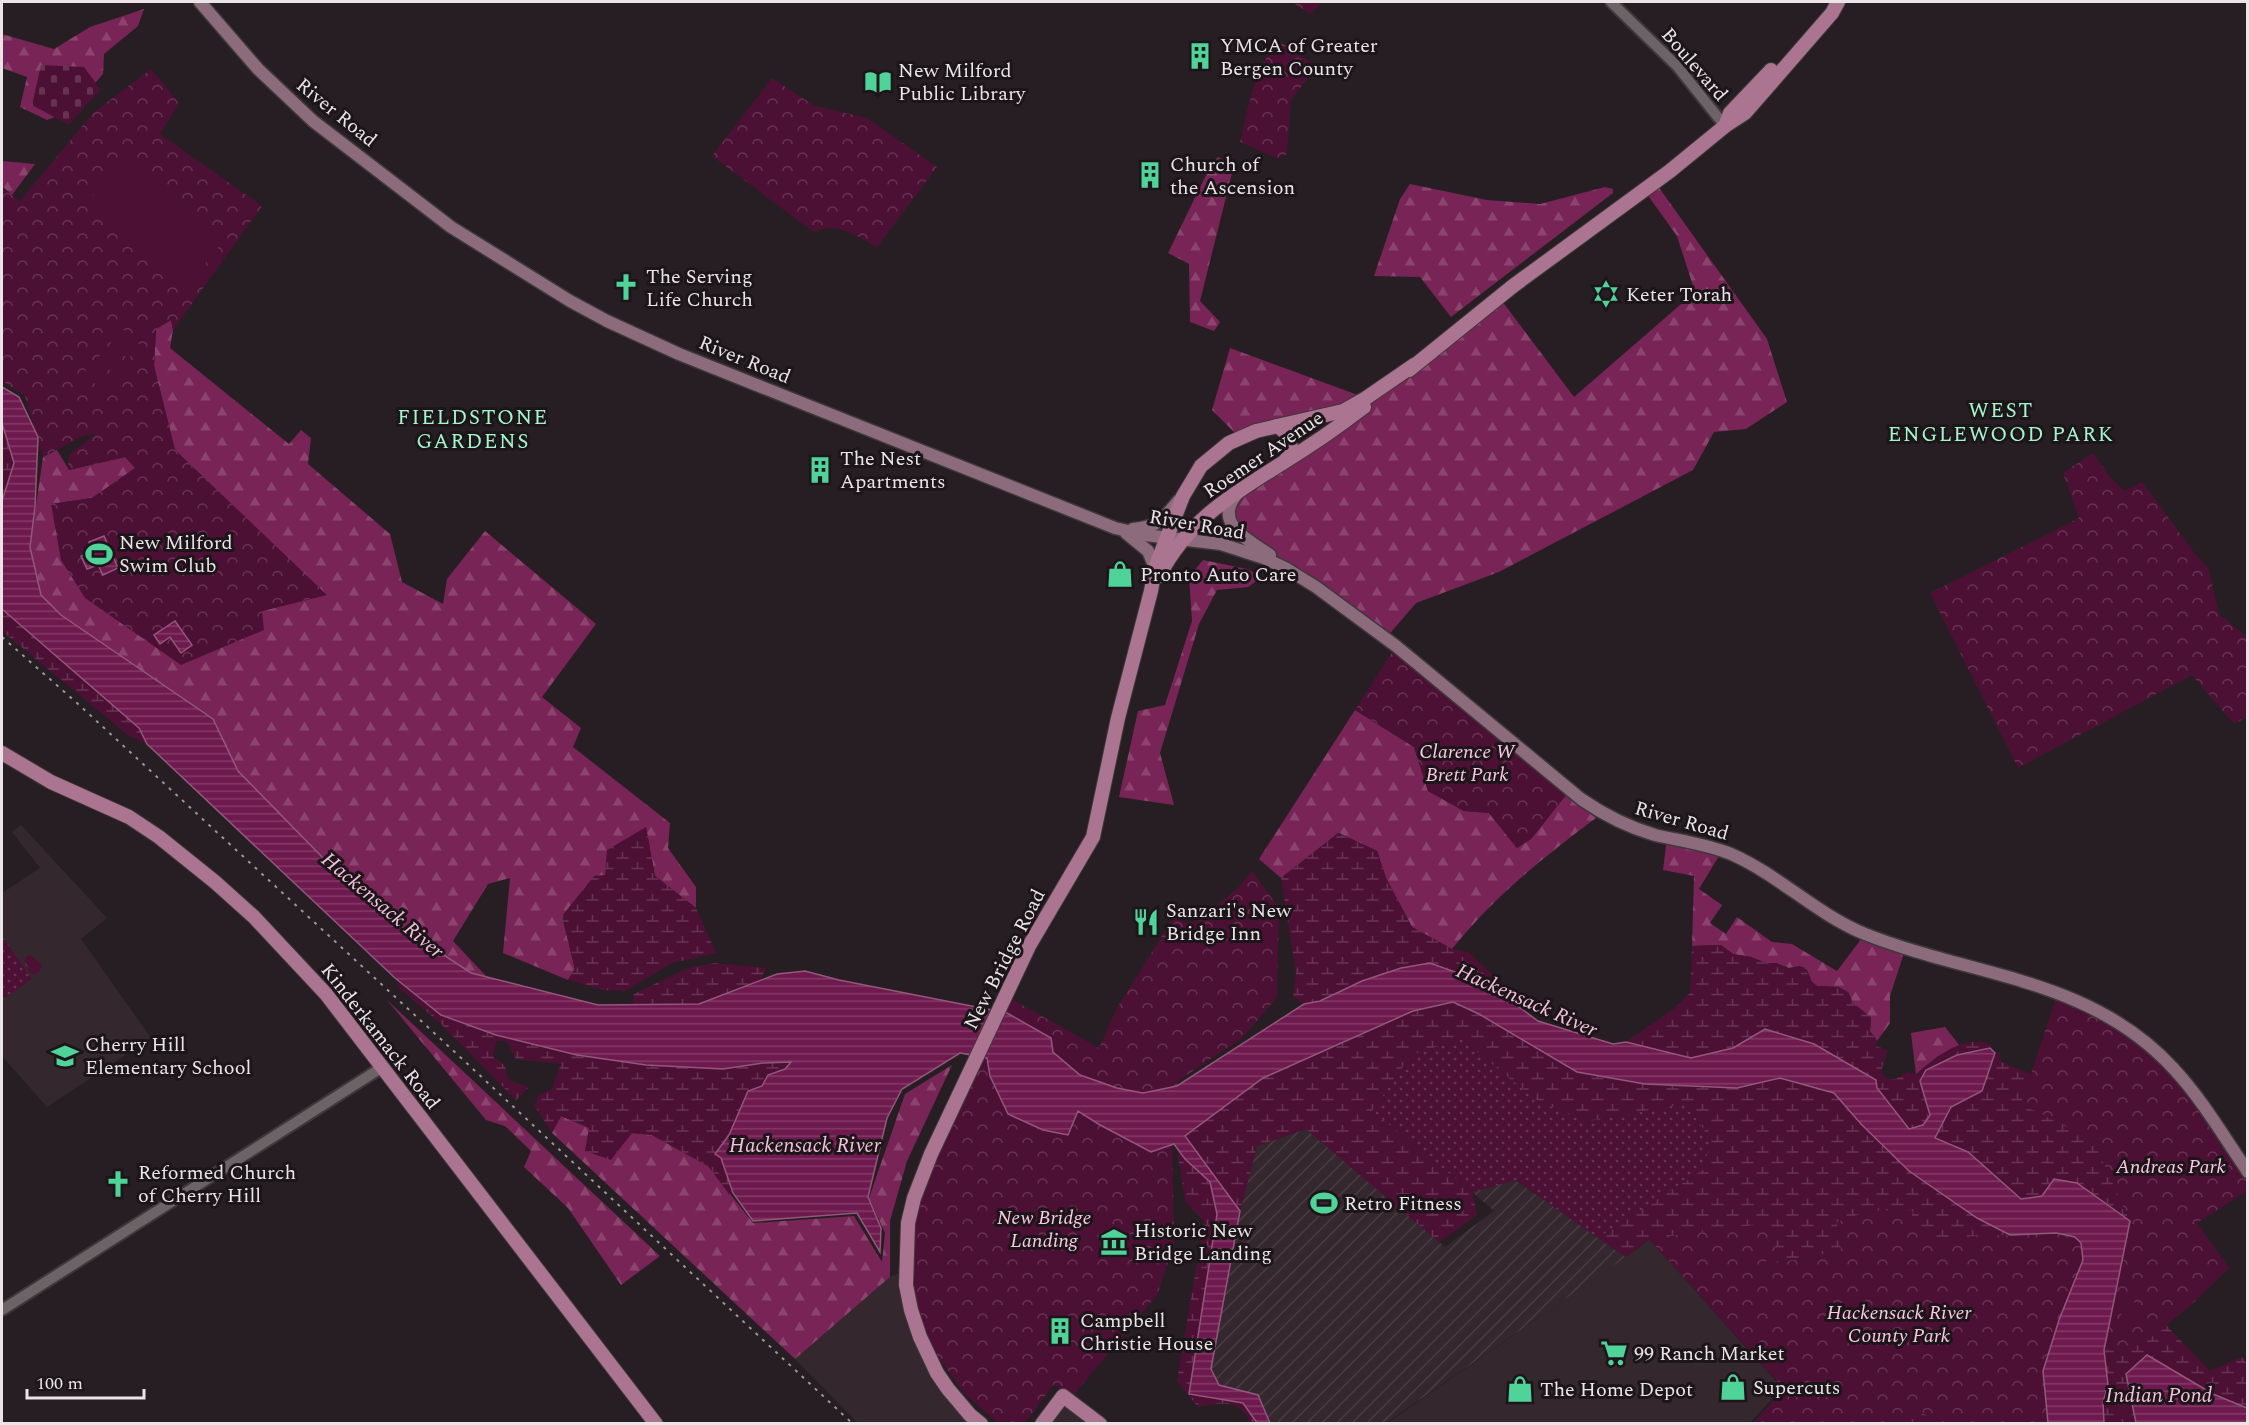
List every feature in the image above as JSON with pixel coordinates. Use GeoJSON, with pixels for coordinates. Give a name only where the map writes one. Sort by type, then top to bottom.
{"type":"FeatureCollection","features":[{"type":"Feature","properties":{"kind":"main road","name":"River Road"},"geometry":{"type":"LineString","coordinates":[[200,2],[258,69],[313,121],[452,227],[570,301],[607,321],[680,354],[1123,530],[1166,538],[1206,541],[1240,549],[1287,569],[1370,626],[1581,799],[1615,820],[1656,835],[1689,841],[1729,854],[1766,873],[1840,922],[1864,934],[2058,992],[2111,1017],[2139,1037],[2173,1068],[2196,1095],[2247,1172]]}},
{"type":"Feature","properties":{"kind":"main road"},"geometry":{"type":"LineString","coordinates":[[1725,126],[1730,113],[1828,9],[1838,2]]}},
{"type":"Feature","properties":{"kind":"main road","name":"Roemer Avenue"},"geometry":{"type":"LineString","coordinates":[[1151,591],[1182,540],[1215,507],[1339,426],[1513,286],[1655,182],[1725,126]]}},
{"type":"Feature","properties":{"kind":"main road","name":"Roemer Avenue"},"geometry":{"type":"LineString","coordinates":[[1183,496],[1201,466],[1216,452],[1241,436],[1343,411],[1414,365]]}},
{"type":"Feature","properties":{"kind":"main road"},"geometry":{"type":"LineString","coordinates":[[1277,426],[1287,434],[1290,440],[1290,452],[1283,463]]}},
{"type":"Feature","properties":{"kind":"main road"},"geometry":{"type":"LineString","coordinates":[[1254,480],[1232,500],[1231,524],[1245,539],[1287,569]]}},
{"type":"Feature","properties":{"kind":"main road"},"geometry":{"type":"LineString","coordinates":[[1123,530],[1152,527],[1160,522],[1183,496]]}},
{"type":"Feature","properties":{"kind":"main road","name":"New Bridge Road"},"geometry":{"type":"LineString","coordinates":[[976,1421],[937,1373],[920,1337],[910,1302],[906,1263],[908,1223],[922,1175],[1003,1001],[1039,926],[1093,837],[1118,718],[1155,568],[1183,496]]}},
{"type":"Feature","properties":{"kind":"main road"},"geometry":{"type":"LineString","coordinates":[[1123,530],[1144,546],[1155,568]]}},
{"type":"Feature","properties":{"kind":"main road","name":"Kinderkamack Road"},"geometry":{"type":"LineString","coordinates":[[2,753],[51,782],[129,817],[202,871],[254,917],[308,973],[656,1424]]}},
{"type":"Feature","properties":{"kind":"main road"},"geometry":{"type":"LineString","coordinates":[[1042,1424],[1064,1396],[1100,1424]]}},
{"type":"Feature","properties":{"kind":"street","name":"Boulevard"},"geometry":{"type":"LineString","coordinates":[[1611,2],[1671,60],[1725,126]]}},
{"type":"Feature","properties":{"kind":"street"},"geometry":{"type":"LineString","coordinates":[[2,1310],[381,1068]]}},
{"type":"Feature","properties":{"kind":"shaded area"},"geometry":{"type":"Polygon","coordinates":[[[21,825],[107,918],[81,939],[151,1038],[47,1107],[2,1056],[2,893],[40,868],[12,832],[21,825]]]}},
{"type":"Feature","properties":{"kind":"shaded area"},"geometry":{"type":"Polygon","coordinates":[[[1306,1129],[1445,1247],[1494,1211],[1472,1192],[1515,1180],[1626,1257],[1386,1423],[1270,1423],[1258,1395],[1219,1385],[1211,1369],[1240,1211],[1257,1146],[1306,1129]]]}},
{"type":"Feature","properties":{"kind":"shaded area"},"geometry":{"type":"Polygon","coordinates":[[[1649,1239],[1782,1388],[1750,1423],[1386,1424],[1640,1247],[1649,1239]]]}},
{"type":"Feature","properties":{"kind":"shaded area"},"geometry":{"type":"Polygon","coordinates":[[[906,1270],[927,1354],[981,1423],[858,1423],[795,1359],[890,1277],[906,1270]]]}},
{"type":"Feature","properties":{"kind":"shaded area"},"geometry":{"type":"Polygon","coordinates":[[[1063,1396],[1100,1424],[1042,1424],[1063,1396]]]}},
{"type":"Feature","properties":{"kind":"green space"},"geometry":{"type":"Polygon","coordinates":[[[1292,2],[1323,2],[1310,14],[1292,2]]]}},
{"type":"Feature","properties":{"kind":"green space"},"geometry":{"type":"Polygon","coordinates":[[[144,9],[138,26],[104,54],[103,74],[71,111],[47,120],[20,107],[27,77],[2,68],[2,34],[54,49],[90,27],[144,9]]]}},
{"type":"Feature","properties":{"kind":"green space"},"geometry":{"type":"Polygon","coordinates":[[[1278,40],[1310,62],[1310,75],[1291,100],[1287,154],[1277,158],[1240,142],[1249,102],[1258,76],[1278,40]]]}},
{"type":"Feature","properties":{"kind":"green space"},"geometry":{"type":"Polygon","coordinates":[[[41,65],[84,67],[101,90],[69,125],[32,105],[41,65]]]}},
{"type":"Feature","properties":{"kind":"green space"},"geometry":{"type":"Polygon","coordinates":[[[151,69],[179,103],[160,134],[262,206],[173,330],[171,320],[156,329],[154,366],[175,450],[327,595],[262,611],[264,630],[181,665],[85,598],[61,560],[51,504],[92,498],[135,468],[125,457],[68,470],[69,455],[96,434],[80,437],[43,457],[25,396],[2,381],[2,187],[20,201],[93,113],[151,69]]]}},
{"type":"Feature","properties":{"kind":"green space"},"geometry":{"type":"Polygon","coordinates":[[[772,78],[815,106],[867,118],[937,167],[877,247],[838,229],[822,229],[815,233],[712,156],[772,78]]]}},
{"type":"Feature","properties":{"kind":"green space"},"geometry":{"type":"Polygon","coordinates":[[[1218,157],[1234,165],[1200,301],[1220,322],[1214,331],[1190,322],[1189,264],[1168,253],[1211,165],[1218,157]]]}},
{"type":"Feature","properties":{"kind":"green space"},"geometry":{"type":"Polygon","coordinates":[[[123,159],[224,240],[188,285],[87,203],[123,159]]]}},
{"type":"Feature","properties":{"kind":"green space"},"geometry":{"type":"Polygon","coordinates":[[[2,161],[35,164],[12,195],[2,186],[2,161]]]}},
{"type":"Feature","properties":{"kind":"green space"},"geometry":{"type":"Polygon","coordinates":[[[1655,182],[1767,339],[1787,402],[1746,429],[1714,432],[1693,470],[1499,572],[1416,603],[1386,638],[1237,532],[1232,500],[1499,297],[1574,397],[1695,292],[1677,236],[1644,190],[1655,182]]]}},
{"type":"Feature","properties":{"kind":"green space"},"geometry":{"type":"Polygon","coordinates":[[[1410,184],[1487,200],[1540,204],[1605,187],[1613,189],[1613,193],[1451,317],[1420,277],[1374,276],[1400,199],[1410,184]]]}},
{"type":"Feature","properties":{"kind":"green space"},"geometry":{"type":"Polygon","coordinates":[[[171,320],[173,330],[170,348],[289,444],[301,430],[311,438],[308,464],[390,534],[402,582],[443,604],[447,579],[485,531],[596,624],[542,697],[581,728],[573,747],[670,823],[668,848],[696,887],[696,908],[655,876],[646,828],[605,875],[562,916],[575,969],[568,980],[503,953],[510,878],[488,884],[453,941],[487,977],[471,973],[371,907],[238,771],[213,719],[61,615],[41,595],[30,547],[43,457],[57,450],[69,470],[125,457],[136,468],[92,498],[51,504],[262,611],[326,595],[175,450],[154,366],[156,329],[171,320]]]}},
{"type":"Feature","properties":{"kind":"green space"},"geometry":{"type":"Polygon","coordinates":[[[118,325],[140,345],[128,359],[106,338],[118,325]]]}},
{"type":"Feature","properties":{"kind":"green space"},"geometry":{"type":"Polygon","coordinates":[[[1230,348],[1366,398],[1239,437],[1212,410],[1230,348]]]}},
{"type":"Feature","properties":{"kind":"green space"},"geometry":{"type":"Polygon","coordinates":[[[106,349],[126,368],[118,377],[97,359],[106,349]]]}},
{"type":"Feature","properties":{"kind":"green space"},"geometry":{"type":"Polygon","coordinates":[[[92,364],[112,382],[104,392],[83,373],[92,364]]]}},
{"type":"Feature","properties":{"kind":"green space"},"geometry":{"type":"Polygon","coordinates":[[[2,423],[14,463],[2,501],[2,423]]]}},
{"type":"Feature","properties":{"kind":"green space"},"geometry":{"type":"Polygon","coordinates":[[[2093,453],[2109,476],[2124,491],[2142,482],[2199,559],[2208,567],[2219,614],[2247,637],[2247,717],[2234,724],[2192,675],[2018,768],[1930,593],[2079,518],[2063,473],[2093,453]]]}},
{"type":"Feature","properties":{"kind":"green space"},"geometry":{"type":"Polygon","coordinates":[[[1203,560],[1247,569],[1262,577],[1248,587],[1217,590],[1199,624],[1160,753],[1174,805],[1119,797],[1138,711],[1165,705],[1192,621],[1189,577],[1203,560]]]}},
{"type":"Feature","properties":{"kind":"green space"},"geometry":{"type":"Polygon","coordinates":[[[2,609],[140,728],[147,744],[129,736],[2,631],[2,609]]]}},
{"type":"Feature","properties":{"kind":"green space","name":"Clarence W Brett Park"},"geometry":{"type":"Polygon","coordinates":[[[1396,646],[1579,804],[1566,795],[1531,839],[1517,848],[1489,813],[1464,811],[1428,791],[1414,747],[1355,710],[1396,646]]]}},
{"type":"Feature","properties":{"kind":"green space"},"geometry":{"type":"Polygon","coordinates":[[[1355,710],[1414,747],[1428,791],[1464,811],[1489,813],[1517,848],[1531,839],[1566,795],[1596,818],[1502,895],[1452,949],[1412,927],[1386,878],[1377,851],[1339,833],[1281,878],[1259,859],[1355,710]]]}},
{"type":"Feature","properties":{"kind":"green space"},"geometry":{"type":"Polygon","coordinates":[[[646,827],[655,876],[696,908],[716,953],[672,963],[625,991],[603,990],[568,980],[575,969],[562,916],[594,876],[605,875],[607,850],[646,827]]]}},
{"type":"Feature","properties":{"kind":"green space"},"geometry":{"type":"Polygon","coordinates":[[[1338,833],[1377,851],[1386,878],[1412,927],[1452,949],[1468,952],[1514,995],[1488,984],[1362,981],[1320,1001],[1304,1004],[1293,997],[1296,973],[1281,878],[1338,833]]]}},
{"type":"Feature","properties":{"kind":"green space"},"geometry":{"type":"Polygon","coordinates":[[[1667,837],[1722,851],[1699,889],[1722,905],[1710,923],[1726,934],[1737,917],[1772,942],[1792,944],[1837,971],[1865,934],[1906,947],[1890,996],[1890,1023],[1877,1041],[1870,1031],[1871,1020],[1853,1003],[1848,992],[1838,987],[1817,986],[1812,982],[1807,970],[1800,966],[1789,968],[1776,963],[1766,963],[1751,957],[1733,954],[1721,945],[1692,946],[1694,876],[1663,870],[1667,837]]]}},
{"type":"Feature","properties":{"kind":"green space","name":"New Bridge Landing"},"geometry":{"type":"Polygon","coordinates":[[[1252,871],[1279,908],[1277,997],[1243,1037],[1178,1081],[1172,1137],[1174,1245],[1157,1295],[1071,1398],[1054,1384],[1025,1423],[999,1424],[965,1394],[938,1357],[919,1314],[911,1272],[913,1223],[925,1175],[1008,997],[1099,1048],[1117,1008],[1174,917],[1186,923],[1199,920],[1237,889],[1252,871]]]}},
{"type":"Feature","properties":{"kind":"green space"},"geometry":{"type":"Polygon","coordinates":[[[2,936],[32,979],[2,1000],[3,954],[2,936]]]}},
{"type":"Feature","properties":{"kind":"green space"},"geometry":{"type":"Polygon","coordinates":[[[1721,945],[1733,954],[1751,957],[1766,963],[1776,963],[1787,968],[1804,967],[1812,982],[1817,986],[1838,987],[1848,992],[1853,1003],[1871,1017],[1870,1031],[1877,1041],[1876,1046],[1887,1050],[1882,1072],[1887,1079],[1896,1079],[1907,1072],[1916,1074],[1941,1054],[1961,1044],[1982,1042],[1992,1045],[1979,1051],[1956,1055],[1926,1070],[1925,1101],[1930,1115],[1923,1125],[1909,1129],[1877,1088],[1765,1029],[1733,1048],[1691,1058],[1626,1042],[1675,1008],[1690,993],[1692,946],[1721,945]]]}},
{"type":"Feature","properties":{"kind":"green space"},"geometry":{"type":"Polygon","coordinates":[[[31,955],[42,965],[40,971],[35,975],[25,962],[25,957],[31,955]]]}},
{"type":"Feature","properties":{"kind":"green space"},"geometry":{"type":"Polygon","coordinates":[[[715,963],[766,968],[761,980],[699,1004],[632,1005],[634,994],[688,968],[715,963]]]}},
{"type":"Feature","properties":{"kind":"green space"},"geometry":{"type":"Polygon","coordinates":[[[400,982],[441,1015],[496,1035],[577,1055],[646,1065],[723,1069],[763,1063],[791,1062],[785,1069],[768,1075],[762,1086],[748,1091],[729,1135],[716,1154],[721,1158],[733,1193],[729,1194],[708,1166],[652,1135],[632,1133],[611,1160],[585,1151],[589,1128],[561,1116],[552,1133],[534,1105],[539,1095],[552,1089],[561,1064],[516,1059],[506,1041],[496,1041],[493,1056],[505,1066],[508,1080],[529,1087],[516,1100],[442,1025],[396,985],[400,982]]]}},
{"type":"Feature","properties":{"kind":"green space","name":"Andreas Park"},"geometry":{"type":"Polygon","coordinates":[[[2058,992],[2155,1050],[2247,1172],[2247,1191],[2197,1223],[2229,1268],[2191,1305],[2143,1344],[2104,1350],[2130,1221],[2093,1140],[2021,1104],[2058,992]]]}},
{"type":"Feature","properties":{"kind":"green space"},"geometry":{"type":"Polygon","coordinates":[[[387,1000],[660,1256],[621,1285],[568,1208],[524,1167],[531,1151],[505,1126],[486,1120],[387,1000]]]}},
{"type":"Feature","properties":{"kind":"green space"},"geometry":{"type":"Polygon","coordinates":[[[1453,1002],[1645,1084],[1737,1088],[1780,1078],[1834,1093],[1861,1124],[1909,1171],[1977,1218],[2010,1235],[1935,1238],[1910,1225],[1912,1211],[1837,1222],[1841,1251],[1759,1266],[1776,1251],[1773,1233],[1649,1239],[1626,1257],[1598,1238],[1704,1169],[1711,1140],[1691,1111],[1682,1104],[1589,1121],[1539,1102],[1461,1039],[1411,1055],[1372,1111],[1472,1192],[1477,1215],[1439,1242],[1306,1129],[1257,1146],[1240,1211],[1185,1136],[1263,1078],[1413,1011],[1453,1002]]]}},
{"type":"Feature","properties":{"kind":"green space"},"geometry":{"type":"Polygon","coordinates":[[[1945,1027],[1960,1046],[1938,1056],[1916,1075],[1911,1033],[1945,1027]]]}},
{"type":"Feature","properties":{"kind":"green space"},"geometry":{"type":"Polygon","coordinates":[[[1461,1039],[1539,1102],[1589,1121],[1683,1104],[1691,1111],[1711,1140],[1704,1169],[1598,1238],[1516,1180],[1472,1192],[1372,1111],[1411,1055],[1461,1039]]]}},
{"type":"Feature","properties":{"kind":"green space"},"geometry":{"type":"Polygon","coordinates":[[[1995,1053],[2000,1053],[2001,1062],[2031,1074],[2021,1104],[2093,1139],[2130,1221],[2077,1183],[2042,1196],[2021,1199],[1968,1152],[1935,1138],[1951,1107],[1971,1098],[1989,1072],[1995,1053]]]}},
{"type":"Feature","properties":{"kind":"green space"},"geometry":{"type":"Polygon","coordinates":[[[952,1065],[907,1161],[890,1221],[890,1277],[795,1359],[552,1133],[561,1116],[590,1128],[585,1151],[632,1133],[652,1135],[708,1166],[753,1223],[854,1216],[882,1262],[885,1233],[869,1198],[905,1094],[952,1065]]]}},
{"type":"Feature","properties":{"kind":"green space"},"geometry":{"type":"Polygon","coordinates":[[[1177,1149],[1210,1182],[1217,1214],[1189,1394],[1243,1403],[1257,1423],[1250,1423],[1241,1409],[1229,1404],[1198,1407],[1177,1381],[1204,1221],[1185,1201],[1177,1149]]]}},
{"type":"Feature","properties":{"kind":"green space","name":"Hackensack River County Park"},"geometry":{"type":"Polygon","coordinates":[[[1877,1208],[1913,1211],[1910,1225],[1935,1238],[2056,1233],[2075,1237],[2081,1243],[2083,1260],[2059,1320],[2043,1371],[2048,1423],[1946,1423],[1922,1413],[1890,1418],[1886,1423],[1753,1423],[1784,1389],[1649,1239],[1754,1225],[1773,1233],[1776,1251],[1761,1266],[1841,1251],[1837,1222],[1877,1208]]]}},
{"type":"Feature","properties":{"kind":"green space"},"geometry":{"type":"Polygon","coordinates":[[[2121,1299],[2134,1299],[2135,1326],[2122,1327],[2121,1299]]]}},
{"type":"Feature","properties":{"kind":"green space"},"geometry":{"type":"Polygon","coordinates":[[[2166,1325],[2210,1371],[2242,1357],[2247,1364],[2247,1408],[2213,1394],[2147,1355],[2126,1374],[2136,1423],[2104,1423],[2103,1402],[2108,1384],[2104,1350],[2143,1344],[2166,1325]]]}},
{"type":"Feature","properties":{"kind":"green space"},"geometry":{"type":"Polygon","coordinates":[[[1922,1413],[1946,1423],[1886,1424],[1890,1418],[1922,1413]]]}},
{"type":"Feature","properties":{"kind":"water","name":"Hackensack River"},"geometry":{"type":"Polygon","coordinates":[[[2,387],[19,397],[38,437],[35,507],[30,547],[41,595],[61,615],[213,719],[238,771],[371,907],[471,973],[598,1005],[699,1004],[777,974],[805,971],[839,980],[1007,1013],[1051,1038],[1053,1052],[1080,1075],[1117,1088],[1143,1093],[1177,1086],[1304,1004],[1320,1001],[1362,981],[1401,968],[1430,963],[1488,984],[1538,1021],[1613,1044],[1626,1042],[1691,1058],[1733,1048],[1765,1029],[1814,1044],[1876,1080],[1877,1088],[1909,1129],[1923,1125],[1930,1115],[1920,1081],[1926,1070],[1957,1055],[1990,1048],[1995,1053],[1982,1091],[1951,1107],[1935,1138],[1968,1152],[2021,1199],[2042,1196],[2054,1179],[2077,1183],[2130,1221],[2104,1350],[2108,1385],[2103,1402],[2104,1423],[2048,1423],[2043,1371],[2059,1320],[2083,1260],[2081,1243],[2075,1237],[2056,1233],[2010,1235],[1977,1218],[1909,1171],[1861,1124],[1834,1093],[1780,1078],[1737,1088],[1645,1084],[1577,1072],[1479,1014],[1453,1002],[1413,1011],[1263,1078],[1185,1136],[1240,1211],[1211,1369],[1219,1385],[1258,1395],[1270,1423],[1257,1423],[1243,1403],[1189,1394],[1217,1214],[1210,1182],[1185,1159],[1174,1144],[1151,1152],[1078,1111],[1068,1135],[1043,1130],[1008,1114],[990,1076],[987,1058],[960,1053],[902,1089],[887,1118],[868,1197],[881,1228],[880,1252],[857,1213],[753,1221],[733,1193],[721,1158],[715,1154],[729,1135],[748,1091],[762,1086],[768,1075],[785,1069],[791,1062],[763,1063],[723,1069],[646,1065],[577,1055],[496,1035],[441,1015],[395,978],[147,744],[139,728],[2,609],[2,501],[14,463],[2,423],[2,387]]]}},
{"type":"Feature","properties":{"kind":"water","name":"New Milford Swim Club"},"geometry":{"type":"Polygon","coordinates":[[[104,536],[118,568],[103,575],[98,565],[87,569],[81,556],[92,551],[89,542],[104,536]]]}},
{"type":"Feature","properties":{"kind":"water"},"geometry":{"type":"Polygon","coordinates":[[[175,621],[192,645],[181,653],[170,637],[160,644],[154,635],[175,621]]]}},
{"type":"Feature","properties":{"kind":"water","name":"Indian Pond"},"geometry":{"type":"Polygon","coordinates":[[[2147,1355],[2213,1394],[2247,1408],[2247,1423],[2136,1423],[2126,1374],[2147,1355]]]}},
{"type":"Feature","properties":{"kind":"railway"},"geometry":{"type":"LineString","coordinates":[[2,637],[77,703],[458,1055],[853,1424]]}},
{"type":"Feature","properties":{"kind":"place","name":"YMCA of Greater Bergen County"},"geometry":{"type":"Point","coordinates":[1200,56]}},
{"type":"Feature","properties":{"kind":"place","name":"New Milford Public Library"},"geometry":{"type":"Point","coordinates":[878,82]}},
{"type":"Feature","properties":{"kind":"place","name":"Church of the Ascension"},"geometry":{"type":"Point","coordinates":[1150,175]}},
{"type":"Feature","properties":{"kind":"place","name":"The Serving Life Church"},"geometry":{"type":"Point","coordinates":[626,287]}},
{"type":"Feature","properties":{"kind":"place","name":"Keter Torah"},"geometry":{"type":"Point","coordinates":[1606,294]}},
{"type":"Feature","properties":{"kind":"place","name":"The Nest Apartments"},"geometry":{"type":"Point","coordinates":[820,470]}},
{"type":"Feature","properties":{"kind":"place","name":"New Milford Swim Club"},"geometry":{"type":"Point","coordinates":[99,554]}},
{"type":"Feature","properties":{"kind":"place","name":"Pronto Auto Care"},"geometry":{"type":"Point","coordinates":[1120,574]}},
{"type":"Feature","properties":{"kind":"place","name":"Sanzari's New Bridge Inn"},"geometry":{"type":"Point","coordinates":[1146,922]}},
{"type":"Feature","properties":{"kind":"place","name":"Cherry Hill Elementary School"},"geometry":{"type":"Point","coordinates":[65,1056]}},
{"type":"Feature","properties":{"kind":"place","name":"Reformed Church of Cherry Hill"},"geometry":{"type":"Point","coordinates":[118,1184]}},
{"type":"Feature","properties":{"kind":"place","name":"Retro Fitness"},"geometry":{"type":"Point","coordinates":[1324,1203]}},
{"type":"Feature","properties":{"kind":"place","name":"Historic New Bridge Landing"},"geometry":{"type":"Point","coordinates":[1114,1242]}},
{"type":"Feature","properties":{"kind":"place","name":"Campbell Christie House"},"geometry":{"type":"Point","coordinates":[1060,1331]}},
{"type":"Feature","properties":{"kind":"place","name":"99 Ranch Market"},"geometry":{"type":"Point","coordinates":[1614,1353]}},
{"type":"Feature","properties":{"kind":"place","name":"Supercuts"},"geometry":{"type":"Point","coordinates":[1733,1387]}},
{"type":"Feature","properties":{"kind":"place","name":"The Home Depot"},"geometry":{"type":"Point","coordinates":[1520,1389]}},
{"type":"Feature","properties":{"kind":"district","name":"WEST ENGLEWOOD PARK"},"geometry":{"type":"Point","coordinates":[2001,422]}},
{"type":"Feature","properties":{"kind":"district","name":"FIELDSTONE GARDENS"},"geometry":{"type":"Point","coordinates":[473,429]}}]}
